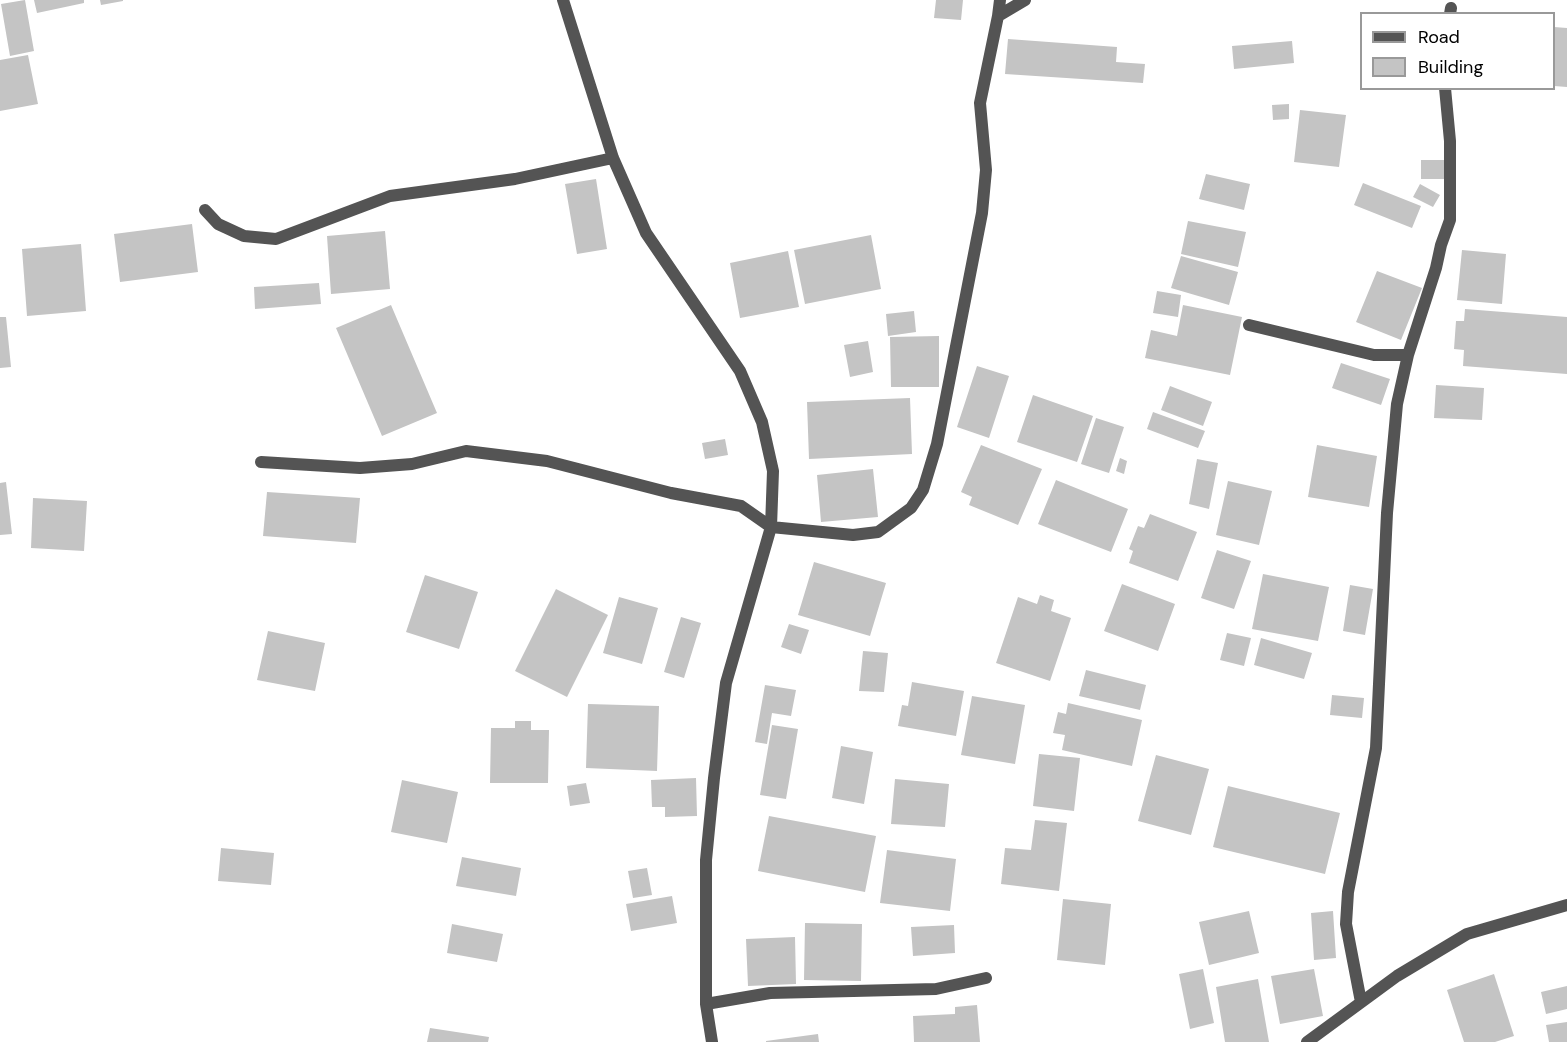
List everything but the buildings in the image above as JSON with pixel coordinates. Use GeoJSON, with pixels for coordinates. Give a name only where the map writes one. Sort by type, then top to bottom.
{"type":"FeatureCollection","features":[{"type":"Feature","properties":{"kind":"street"},"geometry":{"type":"LineString","coordinates":[[563,0],[613,158],[646,233],[740,371],[762,422],[773,471],[771,527],[726,684],[706,860],[706,1004],[712,1042]]}},
{"type":"Feature","properties":{"kind":"street"},"geometry":{"type":"LineString","coordinates":[[261,462],[360,468],[412,464],[466,451],[547,461],[670,493],[741,506],[771,527],[853,535],[878,532],[911,508],[922,489],[937,444],[982,213],[986,170],[980,103],[1000,0]]}},
{"type":"Feature","properties":{"kind":"street"},"geometry":{"type":"LineString","coordinates":[[998,16],[1025,0]]}},
{"type":"Feature","properties":{"kind":"street"},"geometry":{"type":"LineString","coordinates":[[1361,1002],[1347,924],[1348,892],[1376,748],[1387,513],[1397,404],[1408,355],[1450,220],[1450,141],[1445,90]]}},
{"type":"Feature","properties":{"kind":"street"},"geometry":{"type":"LineString","coordinates":[[205,210],[219,224],[244,236],[276,239],[390,196],[515,179],[613,158]]}},
{"type":"Feature","properties":{"kind":"street"},"geometry":{"type":"LineString","coordinates":[[1249,325],[1374,354],[1408,355]]}},
{"type":"Feature","properties":{"kind":"street"},"geometry":{"type":"LineString","coordinates":[[1307,1042],[1397,976],[1467,934],[1567,904]]}},
{"type":"Feature","properties":{"kind":"street"},"geometry":{"type":"LineString","coordinates":[[706,1004],[770,993],[936,989],[986,978]]}}]}
